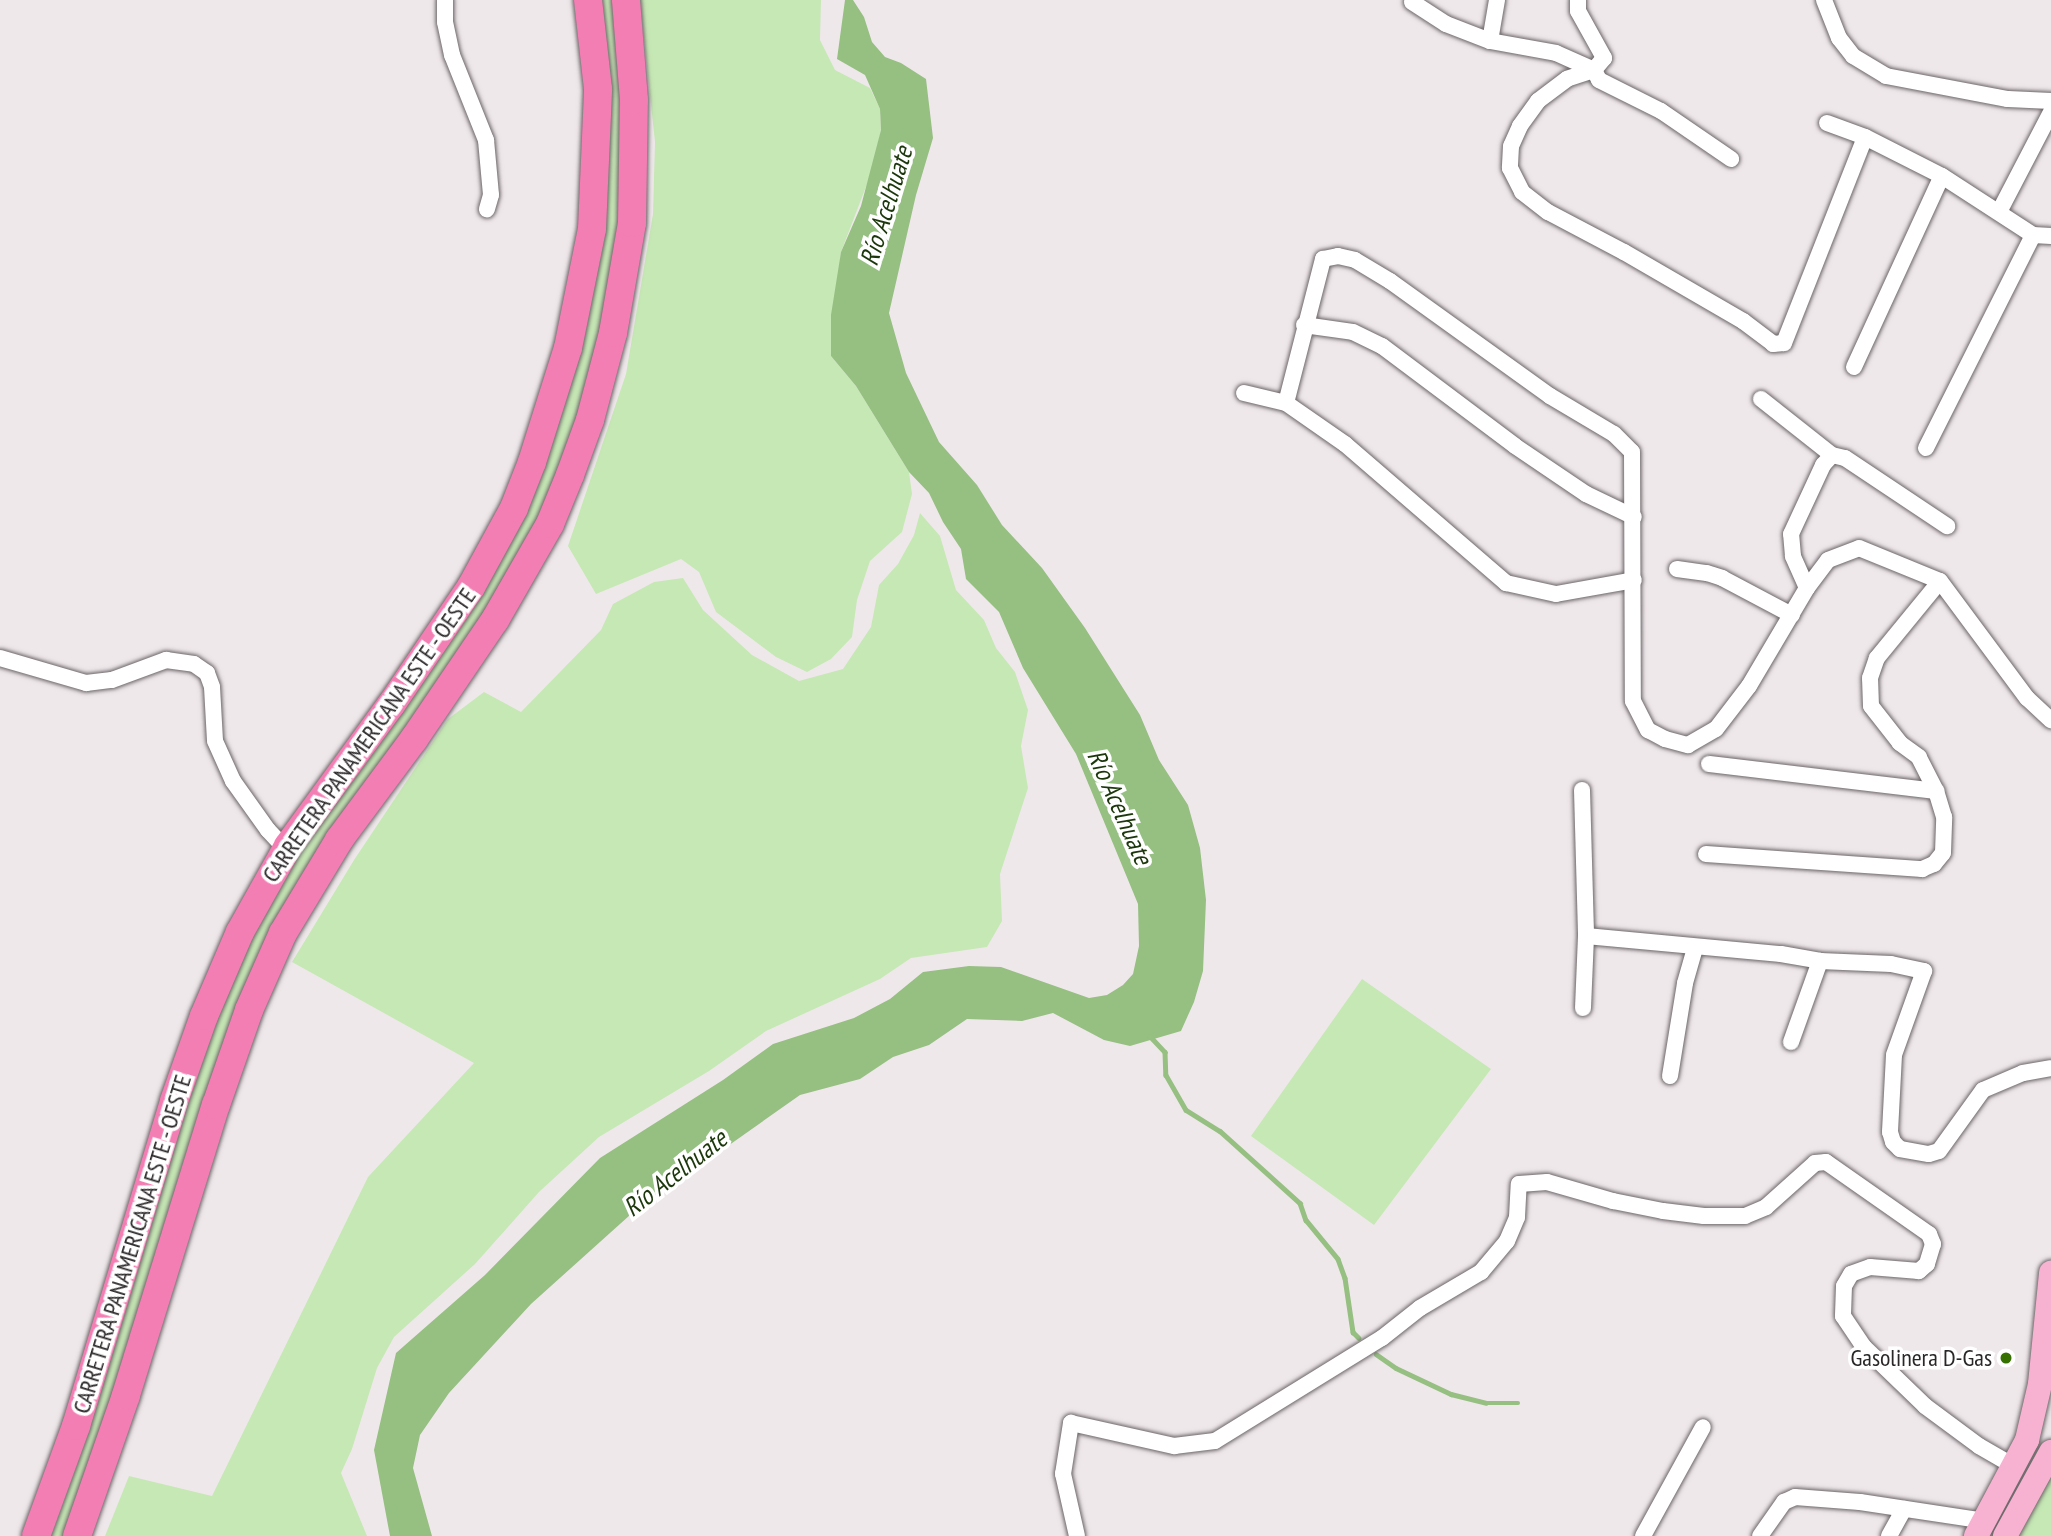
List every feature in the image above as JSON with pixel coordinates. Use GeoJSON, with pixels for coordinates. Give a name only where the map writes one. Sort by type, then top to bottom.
{"type":"FeatureCollection","features":[{"type":"Feature","properties":{"kind":"highway","name":"CARRETERA PANAMERICANA ESTE - OESTE"},"geometry":{"type":"LineString","coordinates":[[36,1536],[76,1426],[132,1231],[204,1016],[240,932],[286,849],[398,695],[471,587],[514,508],[544,427],[579,305],[592,229],[598,89],[588,0]]}},
{"type":"Feature","properties":{"kind":"highway","name":"CARRETERA PANAMERICANA ESTE - OESTE"},"geometry":{"type":"LineString","coordinates":[[77,1536],[126,1395],[216,1105],[250,1010],[283,933],[338,840],[429,718],[495,620],[550,524],[590,420],[612,333],[632,223],[634,100],[626,0]]}},
{"type":"Feature","properties":{"kind":"main road"},"geometry":{"type":"LineString","coordinates":[[1981,1529],[2027,1440],[2036,1409],[2051,1273]]}},
{"type":"Feature","properties":{"kind":"main road"},"geometry":{"type":"LineString","coordinates":[[2005,1536],[2051,1452]]}},
{"type":"Feature","properties":{"kind":"street"},"geometry":{"type":"LineString","coordinates":[[445,0],[445,22],[452,55],[486,140],[491,195],[487,209]]}},
{"type":"Feature","properties":{"kind":"street"},"geometry":{"type":"LineString","coordinates":[[1490,41],[1497,0]]}},
{"type":"Feature","properties":{"kind":"street"},"geometry":{"type":"LineString","coordinates":[[1578,0],[1578,11],[1604,58],[1594,70],[1567,79],[1538,101],[1520,126],[1511,146],[1510,168],[1522,192],[1548,212],[1624,251],[1743,321],[1773,344],[1784,343],[1865,137]]}},
{"type":"Feature","properties":{"kind":"street"},"geometry":{"type":"LineString","coordinates":[[1824,0],[1839,38],[1853,56],[1886,76],[2008,99],[2051,101]]}},
{"type":"Feature","properties":{"kind":"street"},"geometry":{"type":"LineString","coordinates":[[1412,2],[1446,24],[1490,41],[1556,54],[1594,70],[1599,80],[1661,111],[1731,159]]}},
{"type":"Feature","properties":{"kind":"street"},"geometry":{"type":"LineString","coordinates":[[1999,212],[2051,112]]}},
{"type":"Feature","properties":{"kind":"street"},"geometry":{"type":"LineString","coordinates":[[1827,123],[1865,137],[1942,176],[2033,235],[2051,236]]}},
{"type":"Feature","properties":{"kind":"street"},"geometry":{"type":"LineString","coordinates":[[1854,366],[1942,176]]}},
{"type":"Feature","properties":{"kind":"street"},"geometry":{"type":"LineString","coordinates":[[1926,448],[2033,235]]}},
{"type":"Feature","properties":{"kind":"street"},"geometry":{"type":"LineString","coordinates":[[1286,403],[1323,259],[1338,256],[1355,260],[1390,281],[1550,396],[1614,435],[1632,453],[1633,701],[1648,730],[1688,746],[1716,729],[1749,686],[1807,588],[1828,560],[1859,548],[1940,581],[2027,698],[2051,720]]}},
{"type":"Feature","properties":{"kind":"street"},"geometry":{"type":"LineString","coordinates":[[1304,325],[1353,332],[1382,346],[1535,460],[1586,494],[1634,517]]}},
{"type":"Feature","properties":{"kind":"street"},"geometry":{"type":"LineString","coordinates":[[1244,393],[1286,403],[1345,444],[1506,583],[1556,594],[1634,580]]}},
{"type":"Feature","properties":{"kind":"street"},"geometry":{"type":"LineString","coordinates":[[1761,399],[1832,456],[1846,458],[1947,526]]}},
{"type":"Feature","properties":{"kind":"street"},"geometry":{"type":"LineString","coordinates":[[1807,588],[1793,556],[1791,534],[1823,465],[1832,456]]}},
{"type":"Feature","properties":{"kind":"street"},"geometry":{"type":"LineString","coordinates":[[1677,569],[1722,578],[1791,615]]}},
{"type":"Feature","properties":{"kind":"street"},"geometry":{"type":"LineString","coordinates":[[1706,854],[1922,869],[1934,864],[1943,853],[1944,817],[1936,791],[1919,757],[1900,743],[1871,706],[1870,678],[1877,658],[1940,581]]}},
{"type":"Feature","properties":{"kind":"street"},"geometry":{"type":"LineString","coordinates":[[0,659],[86,683],[113,680],[166,660],[194,664],[207,673],[212,687],[215,741],[233,781],[268,830],[286,849]]}},
{"type":"Feature","properties":{"kind":"street"},"geometry":{"type":"LineString","coordinates":[[1709,764],[1936,791]]}},
{"type":"Feature","properties":{"kind":"street"},"geometry":{"type":"LineString","coordinates":[[1582,790],[1586,936],[1583,1007]]}},
{"type":"Feature","properties":{"kind":"street"},"geometry":{"type":"LineString","coordinates":[[1586,936],[1781,954],[1819,961],[1891,964],[1924,971],[1894,1055],[1890,1132],[1893,1142],[1900,1149],[1929,1154],[1939,1151],[1983,1090],[2023,1073],[2051,1068]]}},
{"type":"Feature","properties":{"kind":"street"},"geometry":{"type":"LineString","coordinates":[[1670,1076],[1685,983],[1695,948]]}},
{"type":"Feature","properties":{"kind":"street"},"geometry":{"type":"LineString","coordinates":[[1791,1042],[1819,961]]}},
{"type":"Feature","properties":{"kind":"street"},"geometry":{"type":"LineString","coordinates":[[1077,1536],[1063,1474],[1071,1423],[1174,1446],[1215,1441],[1382,1338],[1420,1308],[1481,1272],[1507,1241],[1517,1217],[1519,1184],[1547,1182],[1613,1201],[1663,1211],[1704,1216],[1745,1216],[1766,1206],[1815,1163],[1826,1162],[1929,1234],[1933,1244],[1927,1264],[1919,1271],[1870,1267],[1851,1274],[1844,1286],[1843,1315],[1864,1347],[1925,1406],[1979,1446],[2012,1465]]}},
{"type":"Feature","properties":{"kind":"street"},"geometry":{"type":"LineString","coordinates":[[1643,1536],[1703,1427]]}},
{"type":"Feature","properties":{"kind":"street"},"geometry":{"type":"LineString","coordinates":[[1760,1536],[1784,1502],[1795,1497],[1905,1509],[1981,1529]]}},
{"type":"Feature","properties":{"kind":"street"},"geometry":{"type":"LineString","coordinates":[[1889,1536],[1905,1509]]}},
{"type":"Feature","properties":{"kind":"shaded area"},"geometry":{"type":"Polygon","coordinates":[[[595,0],[617,0],[623,69],[621,234],[577,431],[539,526],[445,674],[336,822],[287,901],[65,1536],[44,1536],[184,1101],[262,909],[368,747],[569,383],[595,0]]]}},
{"type":"Feature","properties":{"kind":"shaded area"},"geometry":{"type":"Polygon","coordinates":[[[640,0],[821,0],[820,40],[835,70],[870,88],[880,109],[881,130],[872,171],[841,252],[831,356],[856,386],[909,472],[912,494],[902,532],[870,561],[857,600],[852,637],[831,659],[807,672],[776,657],[716,612],[699,572],[681,559],[596,594],[568,546],[626,374],[653,214],[655,142],[640,0]]]}},
{"type":"Feature","properties":{"kind":"shaded area"},"geometry":{"type":"Polygon","coordinates":[[[920,513],[940,536],[956,590],[984,620],[996,648],[1015,672],[1028,710],[1021,746],[1028,788],[1000,874],[1002,921],[987,947],[911,958],[880,979],[766,1031],[709,1071],[599,1137],[539,1192],[475,1264],[394,1337],[377,1368],[352,1449],[341,1473],[367,1536],[105,1536],[129,1476],[212,1496],[368,1177],[474,1063],[292,962],[354,860],[448,719],[484,692],[521,712],[601,630],[613,604],[654,582],[683,578],[703,610],[752,655],[799,681],[843,669],[871,627],[879,585],[898,564],[914,535],[920,513]]]}},
{"type":"Feature","properties":{"kind":"shaded area"},"geometry":{"type":"Polygon","coordinates":[[[1362,979],[1491,1069],[1374,1225],[1251,1136],[1362,979]]]}},
{"type":"Feature","properties":{"kind":"shaded area"},"geometry":{"type":"Polygon","coordinates":[[[2051,1464],[2051,1536],[2013,1536],[2051,1464]]]}},
{"type":"Feature","properties":{"kind":"water","name":"Río Acelhuate"},"geometry":{"type":"Polygon","coordinates":[[[845,0],[853,0],[864,17],[872,42],[885,57],[901,63],[926,79],[933,138],[916,195],[889,313],[906,373],[939,442],[977,485],[1002,525],[1042,568],[1085,628],[1140,715],[1159,760],[1188,805],[1200,848],[1206,900],[1203,971],[1194,1002],[1181,1031],[1130,1046],[1104,1040],[1053,1013],[1022,1021],[967,1019],[929,1045],[893,1057],[860,1079],[800,1095],[630,1215],[531,1304],[449,1393],[420,1435],[413,1468],[432,1536],[390,1536],[374,1450],[396,1353],[485,1275],[600,1158],[723,1080],[773,1044],[854,1018],[890,999],[923,972],[969,966],[1001,967],[1089,998],[1107,995],[1123,985],[1133,974],[1139,946],[1138,904],[1076,754],[1023,668],[999,612],[966,579],[961,549],[943,522],[929,493],[909,472],[856,386],[831,356],[831,315],[841,252],[861,206],[881,130],[880,109],[865,75],[837,59],[845,0]]]}},
{"type":"Feature","properties":{"kind":"waterway"},"geometry":{"type":"LineString","coordinates":[[1150,1036],[1165,1052],[1166,1075],[1186,1110],[1220,1131],[1300,1203],[1306,1220],[1338,1259],[1345,1278],[1353,1332],[1359,1338]]}},
{"type":"Feature","properties":{"kind":"waterway"},"geometry":{"type":"LineString","coordinates":[[1376,1354],[1396,1368],[1451,1394],[1486,1403],[1518,1403]]}},
{"type":"Feature","properties":{"kind":"place","name":"Gasolinera D-Gas"},"geometry":{"type":"Point","coordinates":[2006,1358]}}]}
